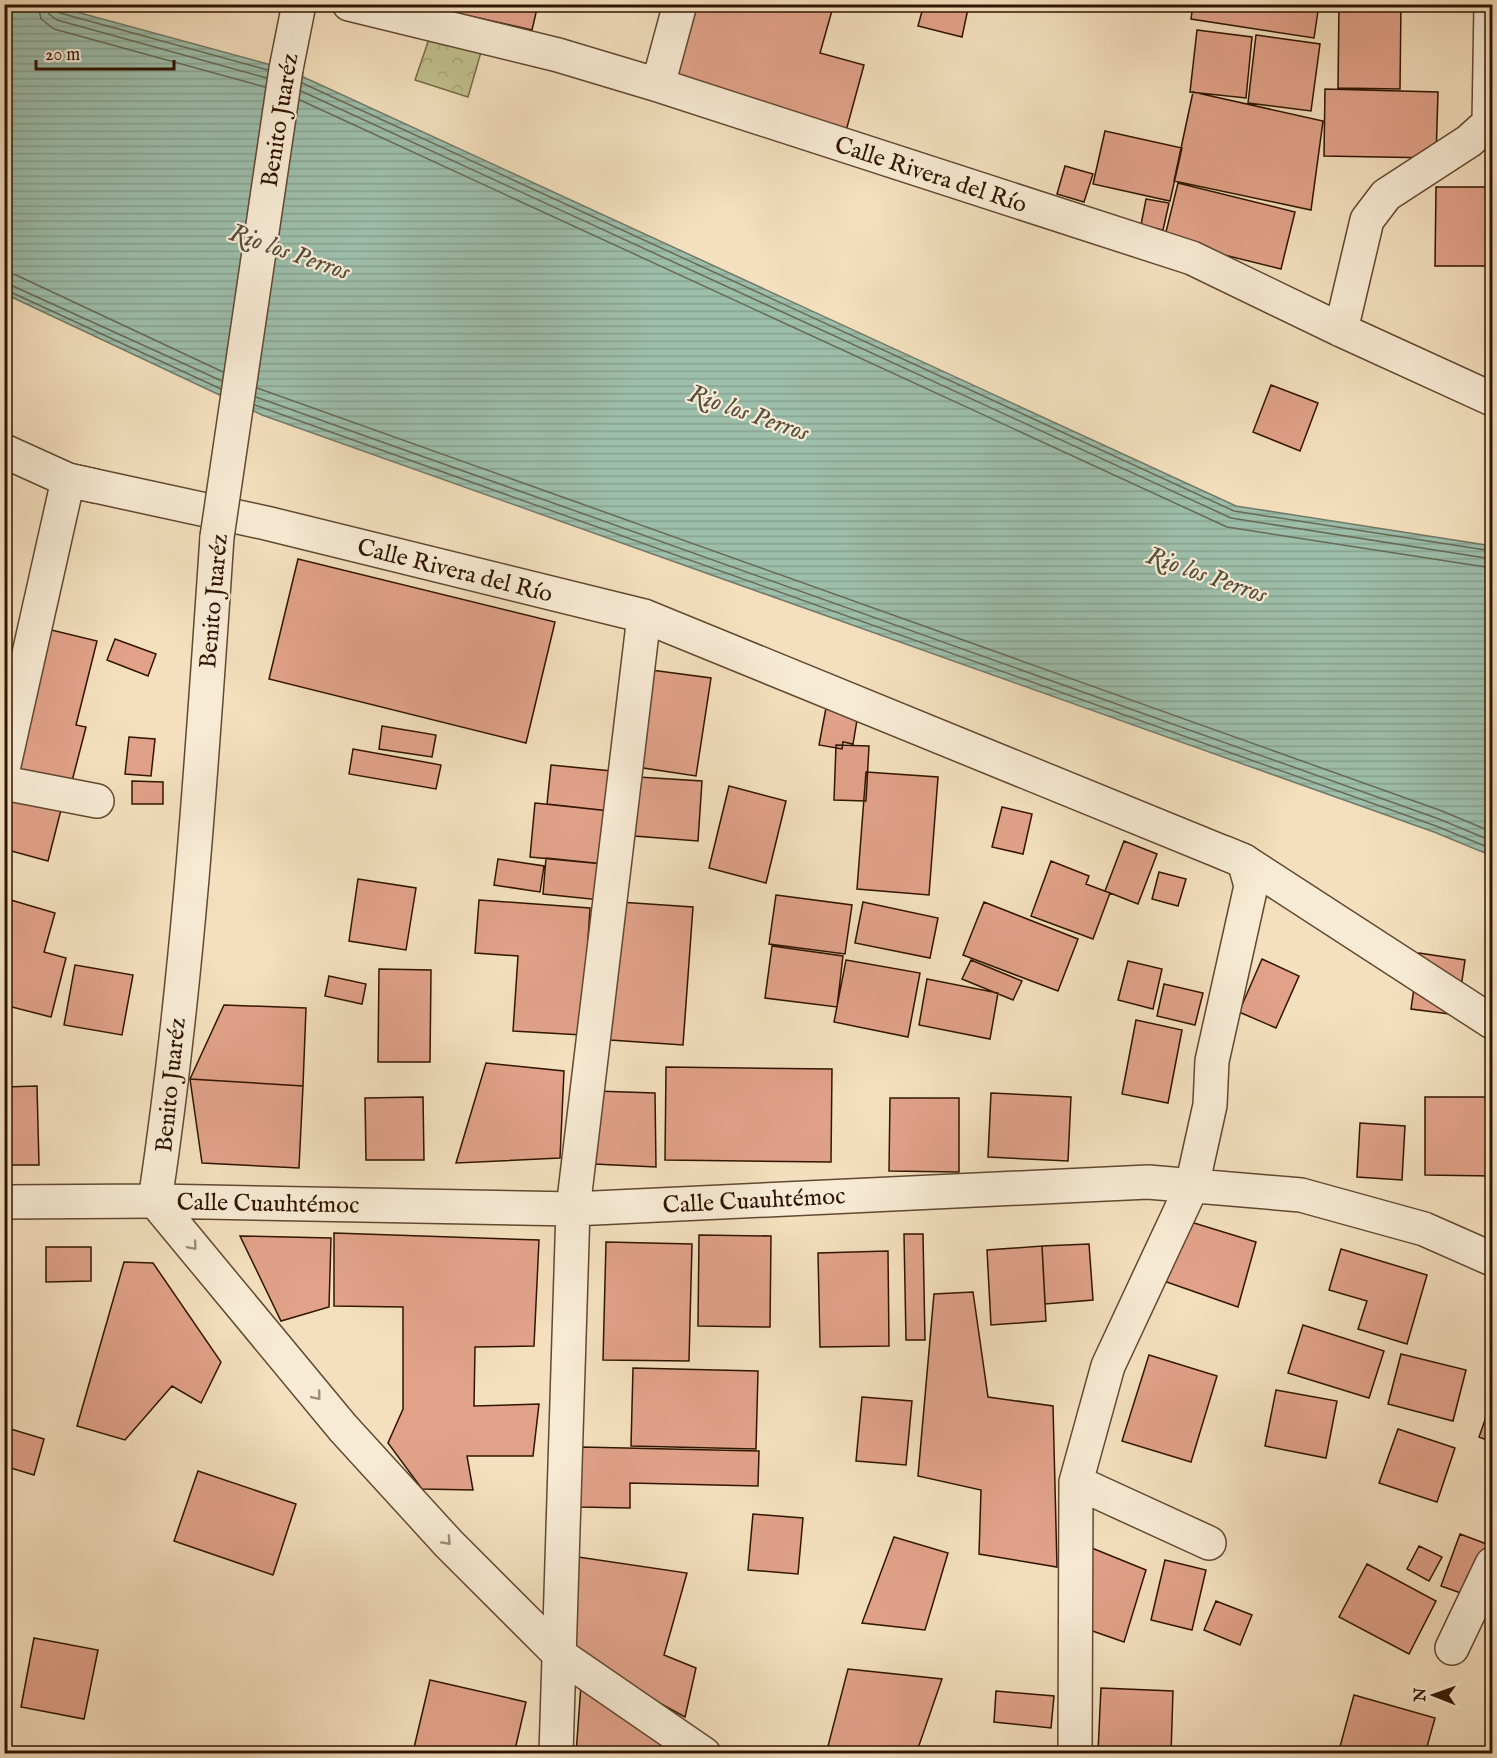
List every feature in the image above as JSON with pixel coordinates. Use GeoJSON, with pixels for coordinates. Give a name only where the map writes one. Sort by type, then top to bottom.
{"type":"FeatureCollection","features":[{"type":"Feature","properties":{"kind":"street","name":"Benito Juaréz"},"geometry":{"type":"LineString","coordinates":[[155,1201],[167,1118],[196,831],[217,537],[286,69],[299,4]]}},
{"type":"Feature","properties":{"kind":"street","name":"Calle Rivera del Río"},"geometry":{"type":"LineString","coordinates":[[349,4],[558,56],[658,85],[1192,258],[1492,399]]}},
{"type":"Feature","properties":{"kind":"street"},"geometry":{"type":"LineString","coordinates":[[658,85],[680,4]]}},
{"type":"Feature","properties":{"kind":"street"},"geometry":{"type":"LineString","coordinates":[[1341,330],[1367,220],[1386,195],[1469,141],[1489,123],[1491,4]]}},
{"type":"Feature","properties":{"kind":"street"},"geometry":{"type":"LineString","coordinates":[[4,451],[69,480],[266,523],[644,616],[1244,861],[1492,1022]]}},
{"type":"Feature","properties":{"kind":"street"},"geometry":{"type":"LineString","coordinates":[[4,765],[69,480]]}},
{"type":"Feature","properties":{"kind":"street"},"geometry":{"type":"LineString","coordinates":[[556,1754],[573,1209],[644,616]]}},
{"type":"Feature","properties":{"kind":"street"},"geometry":{"type":"LineString","coordinates":[[4,783],[97,801]]}},
{"type":"Feature","properties":{"kind":"street"},"geometry":{"type":"LineString","coordinates":[[1075,1754],[1076,1482],[1108,1366],[1192,1186],[1210,1105],[1212,1061],[1251,886],[1244,861]]}},
{"type":"Feature","properties":{"kind":"street","name":"Calle Cuauhtémoc"},"geometry":{"type":"LineString","coordinates":[[4,1202],[155,1201],[573,1209],[1148,1182],[1301,1195],[1424,1229],[1492,1258]]}},
{"type":"Feature","properties":{"kind":"street"},"geometry":{"type":"LineString","coordinates":[[155,1201],[343,1428],[449,1544],[560,1655],[704,1754]]}},
{"type":"Feature","properties":{"kind":"street"},"geometry":{"type":"LineString","coordinates":[[1076,1482],[1209,1543]]}},
{"type":"Feature","properties":{"kind":"street"},"geometry":{"type":"LineString","coordinates":[[1452,1648],[1492,1564]]}},
{"type":"Feature","properties":{"kind":"green space"},"geometry":{"type":"Polygon","coordinates":[[[430,36],[481,52],[468,97],[415,80],[430,36]]]}},
{"type":"Feature","properties":{"kind":"water","name":"Rio los Perros"},"geometry":{"type":"Polygon","coordinates":[[[5,5],[51,5],[286,69],[1236,506],[1492,546],[1492,856],[1434,832],[262,415],[5,294],[5,5]]]}},
{"type":"Feature","properties":{"kind":"building"},"geometry":{"type":"Polygon","coordinates":[[[454,4],[538,4],[532,30],[452,12],[454,4]]]}},
{"type":"Feature","properties":{"kind":"building"},"geometry":{"type":"Polygon","coordinates":[[[696,4],[824,4],[833,7],[820,53],[864,65],[846,131],[674,82],[696,4]]]}},
{"type":"Feature","properties":{"kind":"building"},"geometry":{"type":"Polygon","coordinates":[[[924,4],[969,4],[962,37],[918,26],[924,4]]]}},
{"type":"Feature","properties":{"kind":"building"},"geometry":{"type":"Polygon","coordinates":[[[1128,4],[1157,4],[1156,11],[1128,4]]]}},
{"type":"Feature","properties":{"kind":"building"},"geometry":{"type":"Polygon","coordinates":[[[1193,4],[1319,4],[1314,38],[1191,19],[1193,4]]]}},
{"type":"Feature","properties":{"kind":"building"},"geometry":{"type":"Polygon","coordinates":[[[1339,4],[1401,4],[1400,89],[1338,88],[1339,4]]]}},
{"type":"Feature","properties":{"kind":"building"},"geometry":{"type":"Polygon","coordinates":[[[1197,30],[1252,37],[1246,98],[1190,92],[1197,30]]]}},
{"type":"Feature","properties":{"kind":"building"},"geometry":{"type":"Polygon","coordinates":[[[1256,35],[1320,44],[1311,111],[1248,103],[1256,35]]]}},
{"type":"Feature","properties":{"kind":"building"},"geometry":{"type":"Polygon","coordinates":[[[1325,89],[1438,92],[1436,158],[1324,156],[1325,89]]]}},
{"type":"Feature","properties":{"kind":"building"},"geometry":{"type":"Polygon","coordinates":[[[1193,92],[1323,121],[1311,210],[1174,181],[1193,92]]]}},
{"type":"Feature","properties":{"kind":"building"},"geometry":{"type":"Polygon","coordinates":[[[1105,131],[1182,148],[1170,201],[1093,184],[1105,131]]]}},
{"type":"Feature","properties":{"kind":"building"},"geometry":{"type":"Polygon","coordinates":[[[1065,166],[1093,174],[1084,202],[1057,194],[1065,166]]]}},
{"type":"Feature","properties":{"kind":"building"},"geometry":{"type":"Polygon","coordinates":[[[1178,183],[1295,212],[1281,269],[1164,240],[1178,183]]]}},
{"type":"Feature","properties":{"kind":"building"},"geometry":{"type":"Polygon","coordinates":[[[1436,187],[1492,187],[1492,266],[1435,266],[1436,187]]]}},
{"type":"Feature","properties":{"kind":"building"},"geometry":{"type":"Polygon","coordinates":[[[1146,199],[1169,203],[1163,230],[1141,225],[1146,199]]]}},
{"type":"Feature","properties":{"kind":"building"},"geometry":{"type":"Polygon","coordinates":[[[1271,385],[1318,403],[1300,451],[1253,432],[1271,385]]]}},
{"type":"Feature","properties":{"kind":"building"},"geometry":{"type":"Polygon","coordinates":[[[298,559],[555,622],[526,743],[269,679],[298,559]]]}},
{"type":"Feature","properties":{"kind":"building"},"geometry":{"type":"Polygon","coordinates":[[[39,627],[97,641],[76,725],[86,727],[71,785],[5,769],[39,627]]]}},
{"type":"Feature","properties":{"kind":"building"},"geometry":{"type":"Polygon","coordinates":[[[115,639],[156,654],[148,676],[107,660],[115,639]]]}},
{"type":"Feature","properties":{"kind":"building"},"geometry":{"type":"Polygon","coordinates":[[[651,670],[711,678],[696,776],[637,767],[651,670]]]}},
{"type":"Feature","properties":{"kind":"building"},"geometry":{"type":"Polygon","coordinates":[[[826,708],[858,714],[853,744],[843,742],[842,749],[819,745],[826,708]]]}},
{"type":"Feature","properties":{"kind":"building"},"geometry":{"type":"Polygon","coordinates":[[[382,726],[436,735],[432,757],[379,749],[382,726]]]}},
{"type":"Feature","properties":{"kind":"building"},"geometry":{"type":"Polygon","coordinates":[[[129,737],[155,739],[151,776],[125,774],[129,737]]]}},
{"type":"Feature","properties":{"kind":"building"},"geometry":{"type":"Polygon","coordinates":[[[836,745],[869,746],[866,801],[834,800],[836,745]]]}},
{"type":"Feature","properties":{"kind":"building"},"geometry":{"type":"Polygon","coordinates":[[[353,749],[441,765],[436,789],[349,774],[353,749]]]}},
{"type":"Feature","properties":{"kind":"building"},"geometry":{"type":"Polygon","coordinates":[[[551,765],[622,772],[619,812],[547,804],[551,765]]]}},
{"type":"Feature","properties":{"kind":"building"},"geometry":{"type":"Polygon","coordinates":[[[866,772],[938,777],[929,895],[857,889],[866,772]]]}},
{"type":"Feature","properties":{"kind":"building"},"geometry":{"type":"Polygon","coordinates":[[[638,777],[702,781],[698,841],[634,836],[638,777]]]}},
{"type":"Feature","properties":{"kind":"building"},"geometry":{"type":"Polygon","coordinates":[[[132,781],[163,782],[163,804],[132,804],[132,781]]]}},
{"type":"Feature","properties":{"kind":"building"},"geometry":{"type":"Polygon","coordinates":[[[4,784],[64,798],[48,861],[4,849],[4,784]]]}},
{"type":"Feature","properties":{"kind":"building"},"geometry":{"type":"Polygon","coordinates":[[[729,786],[786,801],[766,883],[709,868],[729,786]]]}},
{"type":"Feature","properties":{"kind":"building"},"geometry":{"type":"Polygon","coordinates":[[[535,803],[619,812],[613,865],[530,857],[535,803]]]}},
{"type":"Feature","properties":{"kind":"building"},"geometry":{"type":"Polygon","coordinates":[[[1002,807],[1032,814],[1023,854],[992,847],[1002,807]]]}},
{"type":"Feature","properties":{"kind":"building"},"geometry":{"type":"Polygon","coordinates":[[[1124,841],[1157,854],[1138,904],[1105,891],[1124,841]]]}},
{"type":"Feature","properties":{"kind":"building"},"geometry":{"type":"Polygon","coordinates":[[[546,858],[613,865],[610,901],[543,894],[546,858]]]}},
{"type":"Feature","properties":{"kind":"building"},"geometry":{"type":"Polygon","coordinates":[[[498,859],[544,866],[540,892],[494,885],[498,859]]]}},
{"type":"Feature","properties":{"kind":"building"},"geometry":{"type":"Polygon","coordinates":[[[1051,861],[1089,876],[1086,884],[1110,893],[1093,939],[1031,916],[1051,861]]]}},
{"type":"Feature","properties":{"kind":"building"},"geometry":{"type":"Polygon","coordinates":[[[1159,872],[1186,879],[1178,906],[1152,899],[1159,872]]]}},
{"type":"Feature","properties":{"kind":"building"},"geometry":{"type":"Polygon","coordinates":[[[358,879],[416,888],[406,950],[349,941],[358,879]]]}},
{"type":"Feature","properties":{"kind":"building"},"geometry":{"type":"Polygon","coordinates":[[[776,895],[852,905],[845,954],[769,944],[776,895]]]}},
{"type":"Feature","properties":{"kind":"building"},"geometry":{"type":"Polygon","coordinates":[[[4,898],[55,913],[44,952],[66,958],[51,1017],[4,1005],[4,898]]]}},
{"type":"Feature","properties":{"kind":"building"},"geometry":{"type":"Polygon","coordinates":[[[479,900],[590,908],[582,1035],[513,1031],[518,956],[475,953],[479,900]]]}},
{"type":"Feature","properties":{"kind":"building"},"geometry":{"type":"Polygon","coordinates":[[[619,902],[693,907],[683,1045],[610,1040],[619,902]]]}},
{"type":"Feature","properties":{"kind":"building"},"geometry":{"type":"Polygon","coordinates":[[[863,902],[938,918],[930,958],[855,943],[863,902]]]}},
{"type":"Feature","properties":{"kind":"building"},"geometry":{"type":"Polygon","coordinates":[[[984,902],[1078,939],[1058,991],[963,955],[984,902]]]}},
{"type":"Feature","properties":{"kind":"building"},"geometry":{"type":"Polygon","coordinates":[[[772,946],[843,956],[837,1007],[765,998],[772,946]]]}},
{"type":"Feature","properties":{"kind":"building"},"geometry":{"type":"Polygon","coordinates":[[[1419,953],[1465,960],[1457,1015],[1411,1009],[1419,953]]]}},
{"type":"Feature","properties":{"kind":"building"},"geometry":{"type":"Polygon","coordinates":[[[1262,959],[1299,976],[1276,1028],[1239,1012],[1262,959]]]}},
{"type":"Feature","properties":{"kind":"building"},"geometry":{"type":"Polygon","coordinates":[[[846,960],[920,973],[908,1037],[834,1022],[846,960]]]}},
{"type":"Feature","properties":{"kind":"building"},"geometry":{"type":"Polygon","coordinates":[[[971,960],[1022,981],[1013,1000],[962,979],[971,960]]]}},
{"type":"Feature","properties":{"kind":"building"},"geometry":{"type":"Polygon","coordinates":[[[1128,961],[1162,969],[1153,1009],[1118,1000],[1128,961]]]}},
{"type":"Feature","properties":{"kind":"building"},"geometry":{"type":"Polygon","coordinates":[[[75,965],[133,975],[122,1035],[64,1025],[75,965]]]}},
{"type":"Feature","properties":{"kind":"building"},"geometry":{"type":"Polygon","coordinates":[[[379,969],[431,970],[430,1062],[378,1062],[379,969]]]}},
{"type":"Feature","properties":{"kind":"building"},"geometry":{"type":"Polygon","coordinates":[[[329,976],[366,984],[362,1004],[325,996],[329,976]]]}},
{"type":"Feature","properties":{"kind":"building"},"geometry":{"type":"Polygon","coordinates":[[[927,979],[998,993],[990,1039],[919,1025],[927,979]]]}},
{"type":"Feature","properties":{"kind":"building"},"geometry":{"type":"Polygon","coordinates":[[[1164,984],[1203,993],[1195,1025],[1157,1016],[1164,984]]]}},
{"type":"Feature","properties":{"kind":"building"},"geometry":{"type":"Polygon","coordinates":[[[224,1005],[306,1008],[303,1086],[190,1079],[224,1005]]]}},
{"type":"Feature","properties":{"kind":"building"},"geometry":{"type":"Polygon","coordinates":[[[1136,1020],[1182,1030],[1168,1103],[1122,1094],[1136,1020]]]}},
{"type":"Feature","properties":{"kind":"building"},"geometry":{"type":"Polygon","coordinates":[[[486,1063],[564,1071],[560,1158],[456,1163],[486,1063]]]}},
{"type":"Feature","properties":{"kind":"building"},"geometry":{"type":"Polygon","coordinates":[[[666,1067],[832,1069],[831,1162],[665,1160],[666,1067]]]}},
{"type":"Feature","properties":{"kind":"building"},"geometry":{"type":"Polygon","coordinates":[[[190,1079],[303,1086],[299,1168],[202,1163],[190,1079]]]}},
{"type":"Feature","properties":{"kind":"building"},"geometry":{"type":"Polygon","coordinates":[[[37,1086],[39,1165],[4,1165],[4,1087],[37,1086]]]}},
{"type":"Feature","properties":{"kind":"building"},"geometry":{"type":"Polygon","coordinates":[[[595,1091],[655,1093],[656,1167],[594,1164],[595,1091]]]}},
{"type":"Feature","properties":{"kind":"building"},"geometry":{"type":"Polygon","coordinates":[[[991,1093],[1071,1097],[1068,1161],[988,1157],[991,1093]]]}},
{"type":"Feature","properties":{"kind":"building"},"geometry":{"type":"Polygon","coordinates":[[[423,1097],[424,1160],[366,1160],[365,1098],[423,1097]]]}},
{"type":"Feature","properties":{"kind":"building"},"geometry":{"type":"Polygon","coordinates":[[[1425,1097],[1492,1097],[1492,1176],[1425,1175],[1425,1097]]]}},
{"type":"Feature","properties":{"kind":"building"},"geometry":{"type":"Polygon","coordinates":[[[890,1098],[959,1098],[959,1172],[889,1171],[890,1098]]]}},
{"type":"Feature","properties":{"kind":"building"},"geometry":{"type":"Polygon","coordinates":[[[1360,1123],[1405,1126],[1402,1180],[1357,1177],[1360,1123]]]}},
{"type":"Feature","properties":{"kind":"building"},"geometry":{"type":"Polygon","coordinates":[[[1181,1219],[1256,1242],[1238,1307],[1161,1280],[1181,1219]]]}},
{"type":"Feature","properties":{"kind":"building"},"geometry":{"type":"Polygon","coordinates":[[[334,1233],[539,1240],[534,1346],[475,1347],[474,1406],[539,1404],[533,1456],[467,1456],[473,1490],[422,1489],[388,1443],[403,1409],[403,1307],[334,1306],[334,1233]]]}},
{"type":"Feature","properties":{"kind":"building"},"geometry":{"type":"Polygon","coordinates":[[[904,1234],[923,1234],[925,1340],[906,1340],[904,1234]]]}},
{"type":"Feature","properties":{"kind":"building"},"geometry":{"type":"Polygon","coordinates":[[[699,1235],[771,1236],[770,1327],[698,1326],[699,1235]]]}},
{"type":"Feature","properties":{"kind":"building"},"geometry":{"type":"Polygon","coordinates":[[[240,1236],[331,1238],[329,1307],[281,1321],[240,1236]]]}},
{"type":"Feature","properties":{"kind":"building"},"geometry":{"type":"Polygon","coordinates":[[[606,1242],[692,1244],[689,1361],[603,1360],[606,1242]]]}},
{"type":"Feature","properties":{"kind":"building"},"geometry":{"type":"Polygon","coordinates":[[[1089,1244],[1093,1300],[1045,1304],[1042,1246],[1089,1244]]]}},
{"type":"Feature","properties":{"kind":"building"},"geometry":{"type":"Polygon","coordinates":[[[1042,1246],[1046,1321],[991,1325],[987,1250],[1042,1246]]]}},
{"type":"Feature","properties":{"kind":"building"},"geometry":{"type":"Polygon","coordinates":[[[46,1247],[91,1247],[91,1281],[46,1282],[46,1247]]]}},
{"type":"Feature","properties":{"kind":"building"},"geometry":{"type":"Polygon","coordinates":[[[1341,1249],[1427,1275],[1407,1344],[1358,1329],[1367,1301],[1329,1290],[1341,1249]]]}},
{"type":"Feature","properties":{"kind":"building"},"geometry":{"type":"Polygon","coordinates":[[[888,1251],[889,1346],[820,1347],[818,1253],[888,1251]]]}},
{"type":"Feature","properties":{"kind":"building"},"geometry":{"type":"Polygon","coordinates":[[[124,1262],[153,1263],[221,1362],[201,1403],[172,1386],[125,1440],[77,1426],[124,1262]]]}},
{"type":"Feature","properties":{"kind":"building"},"geometry":{"type":"Polygon","coordinates":[[[973,1292],[988,1397],[1053,1406],[1057,1567],[979,1554],[981,1490],[918,1476],[934,1294],[973,1292]]]}},
{"type":"Feature","properties":{"kind":"building"},"geometry":{"type":"Polygon","coordinates":[[[1303,1325],[1384,1351],[1369,1398],[1288,1373],[1303,1325]]]}},
{"type":"Feature","properties":{"kind":"building"},"geometry":{"type":"Polygon","coordinates":[[[1401,1354],[1466,1370],[1453,1421],[1388,1404],[1401,1354]]]}},
{"type":"Feature","properties":{"kind":"building"},"geometry":{"type":"Polygon","coordinates":[[[1149,1355],[1217,1376],[1191,1462],[1122,1441],[1149,1355]]]}},
{"type":"Feature","properties":{"kind":"building"},"geometry":{"type":"Polygon","coordinates":[[[633,1368],[758,1371],[756,1449],[631,1446],[633,1368]]]}},
{"type":"Feature","properties":{"kind":"building"},"geometry":{"type":"Polygon","coordinates":[[[1276,1390],[1337,1401],[1326,1458],[1265,1446],[1276,1390]]]}},
{"type":"Feature","properties":{"kind":"building"},"geometry":{"type":"Polygon","coordinates":[[[862,1397],[912,1401],[906,1465],[856,1461],[862,1397]]]}},
{"type":"Feature","properties":{"kind":"building"},"geometry":{"type":"Polygon","coordinates":[[[1492,1400],[1492,1442],[1479,1437],[1492,1400]]]}},
{"type":"Feature","properties":{"kind":"building"},"geometry":{"type":"Polygon","coordinates":[[[4,1427],[44,1439],[34,1475],[4,1466],[4,1427]]]}},
{"type":"Feature","properties":{"kind":"building"},"geometry":{"type":"Polygon","coordinates":[[[1398,1429],[1455,1448],[1437,1502],[1379,1483],[1398,1429]]]}},
{"type":"Feature","properties":{"kind":"building"},"geometry":{"type":"Polygon","coordinates":[[[581,1447],[759,1451],[758,1486],[630,1483],[630,1508],[580,1507],[581,1447]]]}},
{"type":"Feature","properties":{"kind":"building"},"geometry":{"type":"Polygon","coordinates":[[[198,1471],[296,1504],[273,1575],[174,1541],[198,1471]]]}},
{"type":"Feature","properties":{"kind":"building"},"geometry":{"type":"Polygon","coordinates":[[[753,1514],[803,1518],[798,1574],[748,1570],[753,1514]]]}},
{"type":"Feature","properties":{"kind":"building"},"geometry":{"type":"Polygon","coordinates":[[[1460,1534],[1492,1546],[1475,1598],[1441,1586],[1460,1534]]]}},
{"type":"Feature","properties":{"kind":"building"},"geometry":{"type":"Polygon","coordinates":[[[894,1537],[948,1553],[925,1630],[862,1623],[894,1537]]]}},
{"type":"Feature","properties":{"kind":"building"},"geometry":{"type":"Polygon","coordinates":[[[1077,1542],[1146,1570],[1124,1642],[1078,1626],[1077,1542]]]}},
{"type":"Feature","properties":{"kind":"building"},"geometry":{"type":"Polygon","coordinates":[[[1419,1546],[1442,1557],[1429,1581],[1407,1569],[1419,1546]]]}},
{"type":"Feature","properties":{"kind":"building"},"geometry":{"type":"Polygon","coordinates":[[[578,1557],[687,1573],[664,1655],[696,1668],[685,1717],[574,1656],[578,1557]]]}},
{"type":"Feature","properties":{"kind":"building"},"geometry":{"type":"Polygon","coordinates":[[[1165,1560],[1206,1570],[1192,1630],[1151,1620],[1165,1560]]]}},
{"type":"Feature","properties":{"kind":"building"},"geometry":{"type":"Polygon","coordinates":[[[1367,1564],[1436,1601],[1409,1654],[1339,1617],[1367,1564]]]}},
{"type":"Feature","properties":{"kind":"building"},"geometry":{"type":"Polygon","coordinates":[[[1216,1601],[1252,1615],[1240,1645],[1204,1630],[1216,1601]]]}},
{"type":"Feature","properties":{"kind":"building"},"geometry":{"type":"Polygon","coordinates":[[[34,1638],[98,1650],[84,1719],[21,1707],[34,1638]]]}},
{"type":"Feature","properties":{"kind":"building"},"geometry":{"type":"Polygon","coordinates":[[[848,1669],[942,1679],[916,1754],[826,1754],[848,1669]]]}},
{"type":"Feature","properties":{"kind":"building"},"geometry":{"type":"Polygon","coordinates":[[[430,1680],[526,1702],[514,1754],[413,1752],[430,1680]]]}},
{"type":"Feature","properties":{"kind":"building"},"geometry":{"type":"Polygon","coordinates":[[[581,1685],[679,1754],[576,1754],[581,1685]]]}},
{"type":"Feature","properties":{"kind":"building"},"geometry":{"type":"Polygon","coordinates":[[[1101,1688],[1173,1691],[1171,1754],[1098,1752],[1101,1688]]]}},
{"type":"Feature","properties":{"kind":"building"},"geometry":{"type":"Polygon","coordinates":[[[996,1691],[1054,1696],[1051,1728],[994,1722],[996,1691]]]}},
{"type":"Feature","properties":{"kind":"building"},"geometry":{"type":"Polygon","coordinates":[[[1354,1695],[1435,1718],[1425,1754],[1338,1754],[1354,1695]]]}}]}
